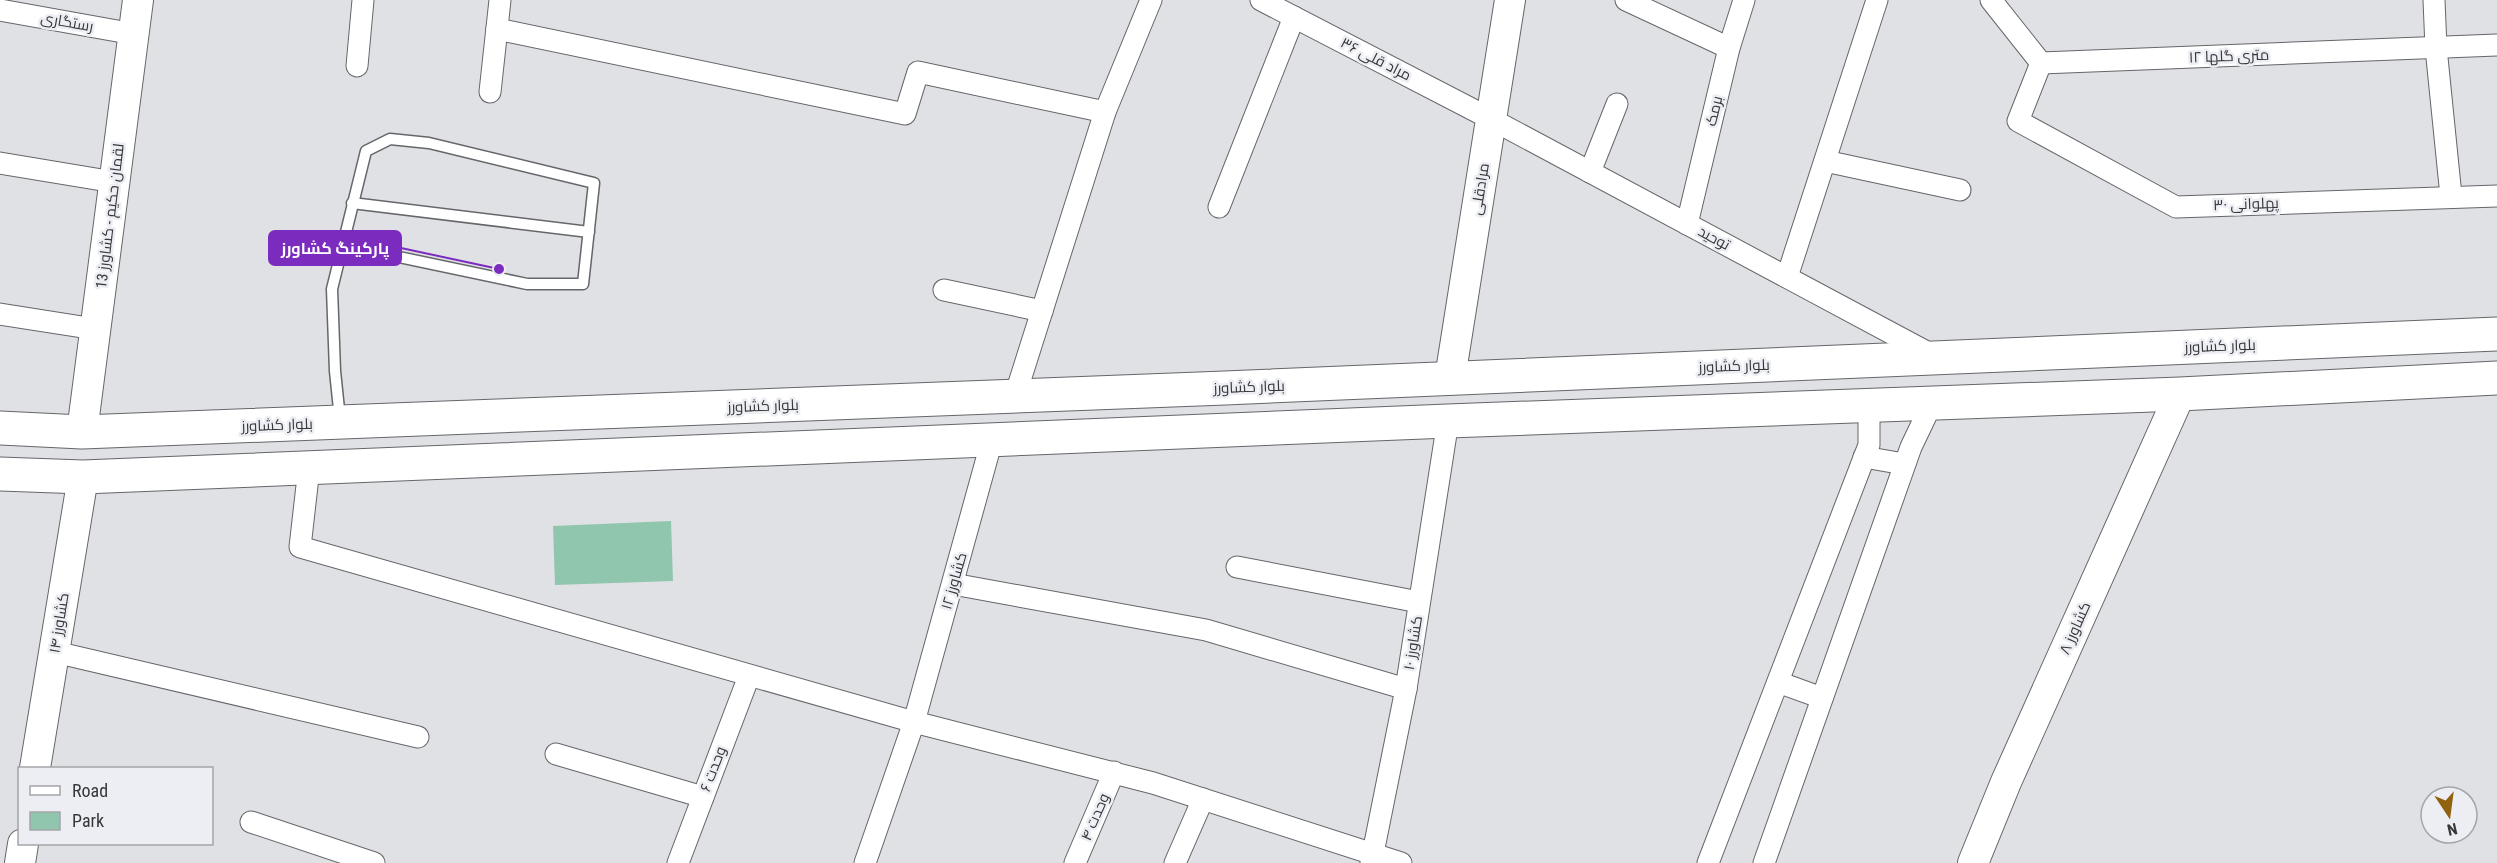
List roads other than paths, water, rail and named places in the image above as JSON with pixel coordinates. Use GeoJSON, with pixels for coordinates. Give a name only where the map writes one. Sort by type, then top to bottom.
{"type":"FeatureCollection","features":[{"type":"Feature","properties":{"kind":"main road","name":"بلوار کشاورز"},"geometry":{"type":"LineString","coordinates":[[0,428],[82,432],[1225,388],[2497,334]]}},
{"type":"Feature","properties":{"kind":"main road"},"geometry":{"type":"LineString","coordinates":[[0,474],[83,477],[1448,421],[2180,394],[2497,378]]}},
{"type":"Feature","properties":{"kind":"main road"},"geometry":{"type":"LineString","coordinates":[[1225,388],[1227,430]]}},
{"type":"Feature","properties":{"kind":"street","name":"لقمان حکیم - کشاورز 13"},"geometry":{"type":"LineString","coordinates":[[82,432],[138,0]]}},
{"type":"Feature","properties":{"kind":"street"},"geometry":{"type":"LineString","coordinates":[[357,66],[363,0]]}},
{"type":"Feature","properties":{"kind":"street"},"geometry":{"type":"LineString","coordinates":[[490,92],[500,0]]}},
{"type":"Feature","properties":{"kind":"street"},"geometry":{"type":"LineString","coordinates":[[1015,396],[1105,112],[1151,0]]}},
{"type":"Feature","properties":{"kind":"street","name":"مراد قلی ۳۶"},"geometry":{"type":"LineString","coordinates":[[1261,0],[1491,119]]}},
{"type":"Feature","properties":{"kind":"street","name":"مرادقلی"},"geometry":{"type":"LineString","coordinates":[[1450,378],[1510,0]]}},
{"type":"Feature","properties":{"kind":"street"},"geometry":{"type":"LineString","coordinates":[[1626,0],[1729,48]]}},
{"type":"Feature","properties":{"kind":"street","name":"برمک"},"geometry":{"type":"LineString","coordinates":[[1687,224],[1729,48],[1744,0]]}},
{"type":"Feature","properties":{"kind":"street"},"geometry":{"type":"LineString","coordinates":[[1787,277],[1877,0]]}},
{"type":"Feature","properties":{"kind":"street"},"geometry":{"type":"LineString","coordinates":[[1991,0],[2042,63]]}},
{"type":"Feature","properties":{"kind":"street"},"geometry":{"type":"LineString","coordinates":[[2434,0],[2436,48],[2451,196]]}},
{"type":"Feature","properties":{"kind":"street","name":"رستگاری"},"geometry":{"type":"LineString","coordinates":[[12,7],[134,33]]}},
{"type":"Feature","properties":{"kind":"street"},"geometry":{"type":"LineString","coordinates":[[1219,207],[1294,17]]}},
{"type":"Feature","properties":{"kind":"street"},"geometry":{"type":"LineString","coordinates":[[497,29],[905,114],[918,72],[1105,112]]}},
{"type":"Feature","properties":{"kind":"street","name":"۱۲ متری گلها"},"geometry":{"type":"LineString","coordinates":[[2042,63],[2497,45]]}},
{"type":"Feature","properties":{"kind":"street","name":"پهلوانی ۳۰"},"geometry":{"type":"LineString","coordinates":[[2042,63],[2018,121],[2176,207],[2497,196]]}},
{"type":"Feature","properties":{"kind":"street"},"geometry":{"type":"LineString","coordinates":[[1590,172],[1617,104]]}},
{"type":"Feature","properties":{"kind":"street","name":"توحید"},"geometry":{"type":"LineString","coordinates":[[1491,119],[1937,358]]}},
{"type":"Feature","properties":{"kind":"street"},"geometry":{"type":"LineString","coordinates":[[1825,161],[1960,190]]}},
{"type":"Feature","properties":{"kind":"street"},"geometry":{"type":"LineString","coordinates":[[0,163],[114,182]]}},
{"type":"Feature","properties":{"kind":"street"},"geometry":{"type":"LineString","coordinates":[[944,290],[1042,311]]}},
{"type":"Feature","properties":{"kind":"street"},"geometry":{"type":"LineString","coordinates":[[0,314],[95,329]]}},
{"type":"Feature","properties":{"kind":"street","name":"کشاورز ۸"},"geometry":{"type":"LineString","coordinates":[[1973,863],[2006,782],[2180,394]]}},
{"type":"Feature","properties":{"kind":"street"},"geometry":{"type":"LineString","coordinates":[[1764,863],[1904,464],[1932,403]]}},
{"type":"Feature","properties":{"kind":"street"},"geometry":{"type":"LineString","coordinates":[[1708,863],[1869,445],[1869,406]]}},
{"type":"Feature","properties":{"kind":"street","name":"کشاورز ۱۰"},"geometry":{"type":"LineString","coordinates":[[1372,858],[1406,689],[1448,421]]}},
{"type":"Feature","properties":{"kind":"street","name":"کشاورز ۱۲"},"geometry":{"type":"LineString","coordinates":[[865,863],[914,722],[992,440]]}},
{"type":"Feature","properties":{"kind":"street"},"geometry":{"type":"LineString","coordinates":[[1864,457],[1904,464]]}},
{"type":"Feature","properties":{"kind":"street"},"geometry":{"type":"LineString","coordinates":[[309,468],[300,547],[914,722],[1114,772],[1203,799],[1372,858],[1401,863]]}},
{"type":"Feature","properties":{"kind":"street","name":"کشاورز ۱۴"},"geometry":{"type":"LineString","coordinates":[[35,767],[83,477]]}},
{"type":"Feature","properties":{"kind":"street"},"geometry":{"type":"LineString","coordinates":[[1238,567],[1419,602]]}},
{"type":"Feature","properties":{"kind":"street"},"geometry":{"type":"LineString","coordinates":[[953,584],[1206,630],[1406,689]]}},
{"type":"Feature","properties":{"kind":"street"},"geometry":{"type":"LineString","coordinates":[[55,652],[417,737]]}},
{"type":"Feature","properties":{"kind":"street","name":"وحدت ۶"},"geometry":{"type":"LineString","coordinates":[[678,863],[749,676]]}},
{"type":"Feature","properties":{"kind":"street"},"geometry":{"type":"LineString","coordinates":[[1778,682],[1822,698]]}},
{"type":"Feature","properties":{"kind":"street"},"geometry":{"type":"LineString","coordinates":[[556,754],[703,797]]}},
{"type":"Feature","properties":{"kind":"street","name":"وحدت ۴"},"geometry":{"type":"LineString","coordinates":[[1075,863],[1114,772]]}},
{"type":"Feature","properties":{"kind":"street"},"geometry":{"type":"LineString","coordinates":[[1175,863],[1203,799]]}},
{"type":"Feature","properties":{"kind":"street"},"geometry":{"type":"LineString","coordinates":[[251,822],[374,863]]}},
{"type":"Feature","properties":{"kind":"street"},"geometry":{"type":"LineString","coordinates":[[20,863],[23,845]]}},
{"type":"Feature","properties":{"kind":"lane"},"geometry":{"type":"LineString","coordinates":[[341,422],[335,371],[332,289],[342,245],[352,203],[366,151],[390,139],[429,143],[594,183],[584,284],[528,285],[342,245]]}},
{"type":"Feature","properties":{"kind":"lane"},"geometry":{"type":"LineString","coordinates":[[352,203],[589,232]]}},
{"type":"Feature","properties":{"kind":"place","name":"پارکینگ کشاورز"},"geometry":{"type":"Point","coordinates":[499,269]}}]}
